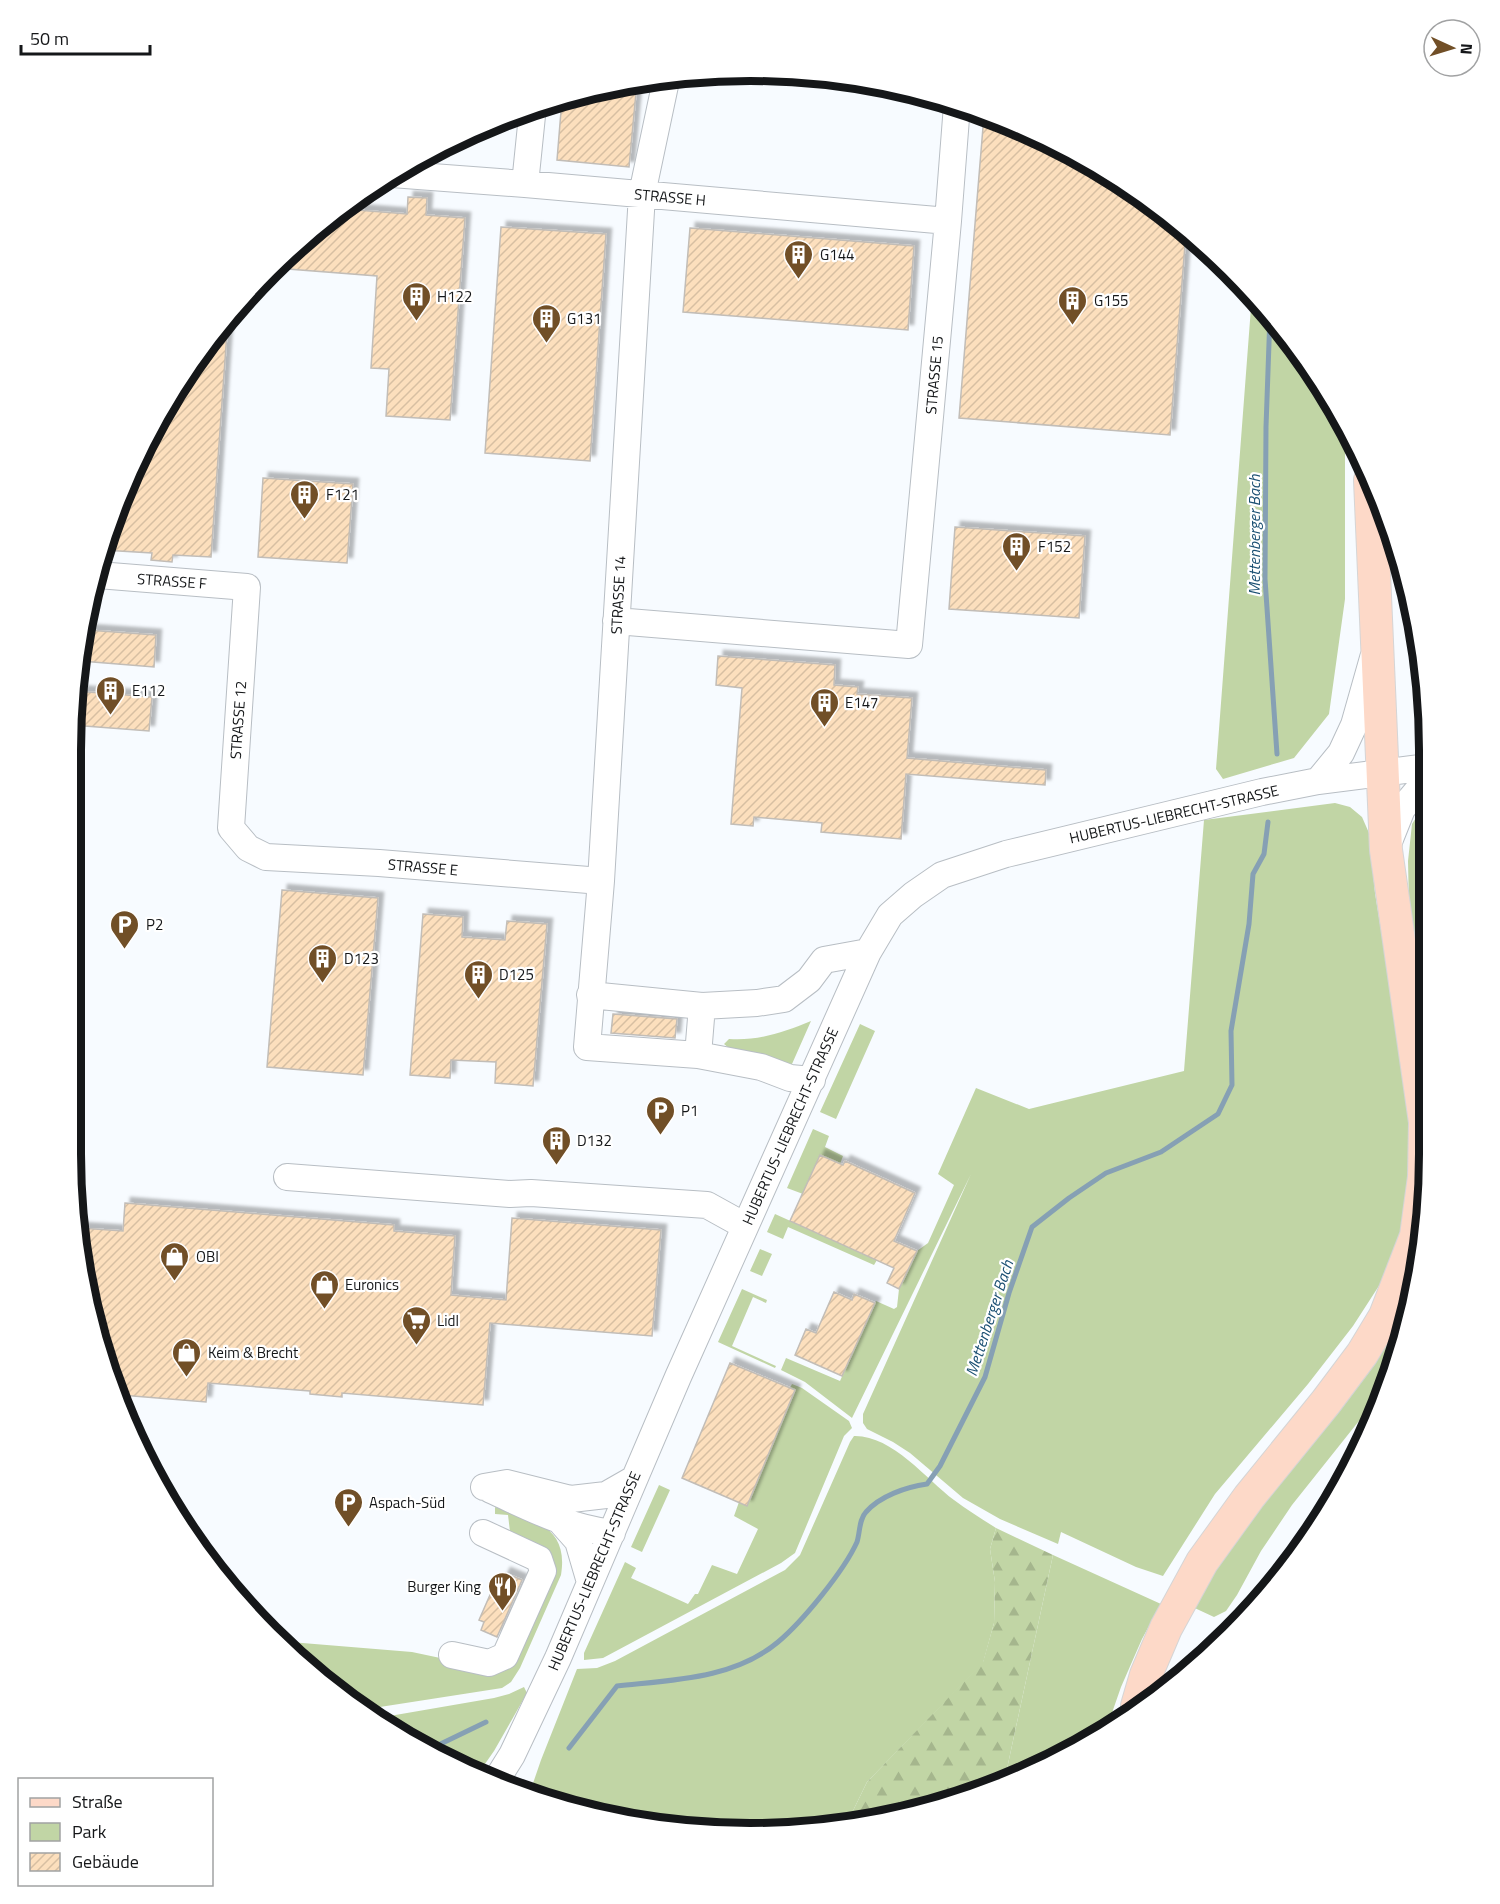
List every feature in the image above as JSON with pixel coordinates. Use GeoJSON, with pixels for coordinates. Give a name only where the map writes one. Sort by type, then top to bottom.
{"type":"FeatureCollection","features":[{"type":"Feature","properties":{"kind":"main road"},"geometry":{"type":"LineString","coordinates":[[1371,502],[1386,850],[1419,1080]]}},
{"type":"Feature","properties":{"kind":"main road"},"geometry":{"type":"LineString","coordinates":[[1139,1698],[1146,1675],[1166,1628],[1202,1562],[1249,1497],[1362,1354],[1385,1316],[1412,1246]]}},
{"type":"Feature","properties":{"kind":"street","name":"STRASSE 14"},"geometry":{"type":"LineString","coordinates":[[665,87],[642,194],[601,881],[587,1047],[698,1055]]}},
{"type":"Feature","properties":{"kind":"street","name":"STRASSE 15"},"geometry":{"type":"LineString","coordinates":[[616,621],[909,645],[956,114]]}},
{"type":"Feature","properties":{"kind":"street"},"geometry":{"type":"LineString","coordinates":[[525,184],[532,118]]}},
{"type":"Feature","properties":{"kind":"street","name":"STRASSE H"},"geometry":{"type":"LineString","coordinates":[[409,175],[948,221]]}},
{"type":"Feature","properties":{"kind":"street","name":"STRASSE F"},"geometry":{"type":"LineString","coordinates":[[104,576],[247,587]]}},
{"type":"Feature","properties":{"kind":"street","name":"STRASSE 12"},"geometry":{"type":"LineString","coordinates":[[247,587],[231,828],[248,848]]}},
{"type":"Feature","properties":{"kind":"street"},"geometry":{"type":"LineString","coordinates":[[1318,781],[1341,753],[1354,725],[1376,646]]}},
{"type":"Feature","properties":{"kind":"street","name":"HUBERTUS-LIEBRECHT-STRASSE"},"geometry":{"type":"LineString","coordinates":[[500,1774],[512,1755],[558,1659],[634,1479],[867,952],[891,915],[913,895],[942,875],[1006,854],[1216,802],[1318,781],[1419,767]]}},
{"type":"Feature","properties":{"kind":"street"},"geometry":{"type":"LineString","coordinates":[[1386,850],[1402,809],[1419,789]]}},
{"type":"Feature","properties":{"kind":"street","name":"STRASSE E"},"geometry":{"type":"LineString","coordinates":[[248,848],[266,857],[378,863],[601,881]]}},
{"type":"Feature","properties":{"kind":"street"},"geometry":{"type":"LineString","coordinates":[[590,994],[702,1006],[784,999],[809,980],[824,960],[867,952]]}},
{"type":"Feature","properties":{"kind":"street"},"geometry":{"type":"LineString","coordinates":[[702,1006],[698,1055],[761,1067],[790,1078],[812,1080]]}},
{"type":"Feature","properties":{"kind":"street"},"geometry":{"type":"LineString","coordinates":[[287,1177],[510,1194],[531,1193],[706,1205],[745,1226]]}},
{"type":"Feature","properties":{"kind":"street"},"geometry":{"type":"LineString","coordinates":[[612,1533],[562,1523],[484,1487],[507,1483],[572,1499],[606,1495],[634,1479]]}},
{"type":"Feature","properties":{"kind":"street"},"geometry":{"type":"LineString","coordinates":[[572,1499],[612,1533]]}},
{"type":"Feature","properties":{"kind":"street"},"geometry":{"type":"LineString","coordinates":[[562,1523],[578,1541],[590,1582]]}},
{"type":"Feature","properties":{"kind":"street"},"geometry":{"type":"LineString","coordinates":[[452,1655],[489,1664],[505,1656],[543,1571],[539,1559],[483,1533]]}},
{"type":"Feature","properties":{"kind":"street","name":"HUBERTUS-LIEBRECHT-STRASSE"},"geometry":{"type":"LineString","coordinates":[[507,1777],[512,1755]]}},
{"type":"Feature","properties":{"kind":"green space"},"geometry":{"type":"Polygon","coordinates":[[[1251,307],[1306,378],[1345,445],[1345,599],[1329,714],[1294,758],[1223,779],[1216,769],[1251,307]]]}},
{"type":"Feature","properties":{"kind":"green space"},"geometry":{"type":"Polygon","coordinates":[[[1335,803],[1350,807],[1362,817],[1369,833],[1375,893],[1410,1110],[1411,1167],[1405,1219],[1384,1278],[1353,1326],[1308,1384],[1215,1494],[1163,1576],[1136,1567],[1061,1532],[1058,1544],[1000,1519],[963,1498],[910,1453],[867,1429],[863,1423],[863,1414],[971,1174],[852,1418],[805,1382],[781,1370],[786,1358],[840,1381],[876,1301],[894,1309],[897,1307],[899,1289],[917,1251],[928,1243],[954,1185],[938,1174],[976,1088],[1029,1109],[1184,1071],[1204,820],[1335,803]]]}},
{"type":"Feature","properties":{"kind":"green space"},"geometry":{"type":"Polygon","coordinates":[[[1419,813],[1419,994],[1409,906],[1408,861],[1412,824],[1419,813]]]}},
{"type":"Feature","properties":{"kind":"green space"},"geometry":{"type":"Polygon","coordinates":[[[811,1021],[792,1064],[747,1057],[724,1044],[729,1039],[751,1039],[771,1035],[811,1021]]]}},
{"type":"Feature","properties":{"kind":"green space"},"geometry":{"type":"Polygon","coordinates":[[[860,1024],[875,1031],[836,1119],[820,1112],[860,1024]]]}},
{"type":"Feature","properties":{"kind":"green space"},"geometry":{"type":"Polygon","coordinates":[[[813,1129],[829,1136],[825,1147],[843,1156],[840,1164],[803,1194],[787,1188],[813,1129]]]}},
{"type":"Feature","properties":{"kind":"green space"},"geometry":{"type":"Polygon","coordinates":[[[775,1214],[877,1260],[874,1265],[788,1227],[783,1239],[767,1232],[775,1214]]]}},
{"type":"Feature","properties":{"kind":"green space"},"geometry":{"type":"Polygon","coordinates":[[[760,1249],[772,1254],[762,1276],[750,1271],[760,1249]]]}},
{"type":"Feature","properties":{"kind":"green space"},"geometry":{"type":"Polygon","coordinates":[[[1410,1260],[1396,1327],[1368,1409],[1292,1505],[1261,1551],[1226,1611],[1214,1617],[1186,1604],[1410,1260]]]}},
{"type":"Feature","properties":{"kind":"green space"},"geometry":{"type":"Polygon","coordinates":[[[742,1289],[767,1300],[766,1303],[753,1297],[732,1346],[776,1366],[775,1368],[718,1342],[742,1289]]]}},
{"type":"Feature","properties":{"kind":"green space"},"geometry":{"type":"Polygon","coordinates":[[[792,1384],[802,1388],[849,1421],[852,1428],[844,1436],[795,1553],[781,1563],[603,1658],[584,1660],[584,1653],[625,1562],[636,1568],[631,1578],[688,1604],[695,1594],[698,1594],[712,1565],[737,1574],[758,1529],[734,1516],[739,1502],[747,1505],[795,1391],[790,1388],[792,1384]]]}},
{"type":"Feature","properties":{"kind":"green space"},"geometry":{"type":"Polygon","coordinates":[[[854,1436],[868,1438],[895,1450],[954,1500],[996,1528],[990,1549],[995,1582],[994,1623],[983,1663],[867,1782],[851,1815],[794,1822],[706,1822],[619,1810],[532,1786],[577,1669],[597,1668],[615,1661],[785,1570],[800,1555],[854,1436]]]}},
{"type":"Feature","properties":{"kind":"green space"},"geometry":{"type":"Polygon","coordinates":[[[659,1485],[670,1490],[642,1552],[631,1547],[659,1485]]]}},
{"type":"Feature","properties":{"kind":"green space"},"geometry":{"type":"Polygon","coordinates":[[[495,1507],[535,1521],[545,1527],[554,1535],[562,1559],[561,1575],[520,1668],[511,1682],[502,1688],[375,1708],[343,1685],[293,1642],[412,1652],[492,1669],[550,1567],[511,1540],[508,1515],[495,1514],[495,1507]]]}},
{"type":"Feature","properties":{"kind":"green space"},"geometry":{"type":"Polygon","coordinates":[[[996,1528],[1053,1555],[1006,1772],[923,1800],[851,1815],[867,1782],[983,1662],[994,1623],[995,1582],[990,1549],[996,1528]]]}},
{"type":"Feature","properties":{"kind":"green space"},"geometry":{"type":"Polygon","coordinates":[[[1053,1555],[1161,1604],[1142,1639],[1111,1717],[1046,1754],[1006,1772],[1053,1555]]]}},
{"type":"Feature","properties":{"kind":"green space"},"geometry":{"type":"Polygon","coordinates":[[[524,1687],[527,1693],[483,1767],[454,1754],[388,1716],[494,1698],[524,1687]]]}},
{"type":"Feature","properties":{"kind":"building"},"geometry":{"type":"Polygon","coordinates":[[[636,91],[629,167],[557,160],[561,109],[636,91]]]}},
{"type":"Feature","properties":{"kind":"building","name":"G155"},"geometry":{"type":"Polygon","coordinates":[[[983,124],[1046,150],[1084,171],[1122,194],[1185,242],[1170,435],[959,418],[983,124]]]}},
{"type":"Feature","properties":{"kind":"building","name":"H122"},"geometry":{"type":"Polygon","coordinates":[[[408,197],[427,198],[426,215],[465,218],[450,420],[386,416],[389,369],[371,368],[377,276],[288,269],[309,247],[356,210],[407,214],[408,197]]]}},
{"type":"Feature","properties":{"kind":"building","name":"G131"},"geometry":{"type":"Polygon","coordinates":[[[501,227],[606,234],[590,461],[485,453],[501,227]]]}},
{"type":"Feature","properties":{"kind":"building","name":"G144"},"geometry":{"type":"Polygon","coordinates":[[[690,228],[914,246],[908,330],[683,312],[690,228]]]}},
{"type":"Feature","properties":{"kind":"building"},"geometry":{"type":"Polygon","coordinates":[[[227,333],[211,557],[173,555],[172,562],[151,560],[152,553],[112,551],[132,494],[150,454],[194,378],[227,333]]]}},
{"type":"Feature","properties":{"kind":"building","name":"F121"},"geometry":{"type":"Polygon","coordinates":[[[263,478],[353,484],[347,563],[258,557],[263,478]]]}},
{"type":"Feature","properties":{"kind":"building","name":"F152"},"geometry":{"type":"Polygon","coordinates":[[[955,527],[1085,536],[1079,618],[949,609],[955,527]]]}},
{"type":"Feature","properties":{"kind":"building","name":"E112"},"geometry":{"type":"Polygon","coordinates":[[[92,630],[156,635],[154,667],[87,662],[92,630]]]}},
{"type":"Feature","properties":{"kind":"building","name":"E147"},"geometry":{"type":"Polygon","coordinates":[[[718,656],[835,665],[834,685],[858,687],[857,694],[912,698],[907,758],[1046,770],[1045,785],[906,774],[901,839],[821,832],[822,823],[754,817],[753,826],[731,824],[742,688],[716,685],[718,656]]]}},
{"type":"Feature","properties":{"kind":"building","name":"E112"},"geometry":{"type":"Polygon","coordinates":[[[84,692],[152,697],[149,731],[82,726],[84,692]]]}},
{"type":"Feature","properties":{"kind":"building","name":"D123"},"geometry":{"type":"Polygon","coordinates":[[[282,890],[378,898],[363,1075],[267,1067],[282,890]]]}},
{"type":"Feature","properties":{"kind":"building","name":"D125"},"geometry":{"type":"Polygon","coordinates":[[[423,914],[463,917],[462,937],[505,940],[507,921],[547,924],[533,1086],[495,1083],[496,1062],[451,1060],[450,1078],[410,1075],[423,914]]]}},
{"type":"Feature","properties":{"kind":"building"},"geometry":{"type":"Polygon","coordinates":[[[613,1014],[677,1019],[675,1038],[611,1033],[613,1014]]]}},
{"type":"Feature","properties":{"kind":"building"},"geometry":{"type":"Polygon","coordinates":[[[820,1155],[843,1165],[845,1161],[915,1193],[894,1241],[917,1251],[899,1289],[887,1283],[894,1268],[790,1221],[820,1155]]]}},
{"type":"Feature","properties":{"kind":"building"},"geometry":{"type":"Polygon","coordinates":[[[125,1203],[394,1225],[394,1231],[455,1236],[451,1295],[506,1300],[512,1218],[661,1230],[652,1336],[490,1323],[483,1405],[342,1393],[342,1397],[310,1394],[310,1391],[208,1383],[206,1402],[127,1395],[104,1327],[94,1285],[86,1228],[123,1231],[125,1203]]]}},
{"type":"Feature","properties":{"kind":"building"},"geometry":{"type":"Polygon","coordinates":[[[834,1292],[852,1300],[854,1294],[875,1303],[842,1376],[795,1355],[806,1329],[816,1333],[834,1292]]]}},
{"type":"Feature","properties":{"kind":"building"},"geometry":{"type":"Polygon","coordinates":[[[730,1363],[795,1390],[747,1506],[682,1478],[730,1363]]]}},
{"type":"Feature","properties":{"kind":"building","name":"Burger King"},"geometry":{"type":"Polygon","coordinates":[[[505,1573],[522,1580],[497,1637],[481,1630],[484,1622],[479,1620],[493,1588],[497,1590],[505,1573]]]}},
{"type":"Feature","properties":{"kind":"waterway","name":"Mettenberger Bach"},"geometry":{"type":"LineString","coordinates":[[1269,329],[1265,579],[1277,754]]}},
{"type":"Feature","properties":{"kind":"waterway","name":"Mettenberger Bach"},"geometry":{"type":"LineString","coordinates":[[569,1748],[617,1686],[681,1679],[722,1671],[761,1654],[788,1633],[843,1567],[857,1542],[861,1522],[866,1512],[878,1501],[894,1493],[927,1484],[940,1466],[985,1377],[1009,1293],[1032,1227],[1106,1173],[1161,1152],[1218,1114],[1232,1085],[1231,1031],[1249,924],[1253,874],[1264,854],[1268,822]]}},
{"type":"Feature","properties":{"kind":"waterway","name":"Mettenberger Bach"},"geometry":{"type":"LineString","coordinates":[[438,1745],[486,1722]]}},
{"type":"Feature","properties":{"kind":"place","name":"G144"},"geometry":{"type":"Point","coordinates":[799,280]}},
{"type":"Feature","properties":{"kind":"place","name":"H122"},"geometry":{"type":"Point","coordinates":[416,322]}},
{"type":"Feature","properties":{"kind":"place","name":"G155"},"geometry":{"type":"Point","coordinates":[1073,326]}},
{"type":"Feature","properties":{"kind":"place","name":"G131"},"geometry":{"type":"Point","coordinates":[546,344]}},
{"type":"Feature","properties":{"kind":"place","name":"F121"},"geometry":{"type":"Point","coordinates":[305,520]}},
{"type":"Feature","properties":{"kind":"place","name":"F152"},"geometry":{"type":"Point","coordinates":[1017,572]}},
{"type":"Feature","properties":{"kind":"place","name":"E112"},"geometry":{"type":"Point","coordinates":[111,716]}},
{"type":"Feature","properties":{"kind":"place","name":"E147"},"geometry":{"type":"Point","coordinates":[824,728]}},
{"type":"Feature","properties":{"kind":"place","name":"P2"},"geometry":{"type":"Point","coordinates":[125,950]}},
{"type":"Feature","properties":{"kind":"place","name":"D123"},"geometry":{"type":"Point","coordinates":[323,984]}},
{"type":"Feature","properties":{"kind":"place","name":"D125"},"geometry":{"type":"Point","coordinates":[478,1000]}},
{"type":"Feature","properties":{"kind":"place","name":"P1"},"geometry":{"type":"Point","coordinates":[660,1136]}},
{"type":"Feature","properties":{"kind":"place","name":"D132"},"geometry":{"type":"Point","coordinates":[556,1166]}},
{"type":"Feature","properties":{"kind":"place","name":"OBI"},"geometry":{"type":"Point","coordinates":[175,1282]}},
{"type":"Feature","properties":{"kind":"place","name":"Euronics"},"geometry":{"type":"Point","coordinates":[324,1310]}},
{"type":"Feature","properties":{"kind":"place","name":"Lidl"},"geometry":{"type":"Point","coordinates":[416,1346]}},
{"type":"Feature","properties":{"kind":"place","name":"Keim & Brecht"},"geometry":{"type":"Point","coordinates":[187,1378]}},
{"type":"Feature","properties":{"kind":"place","name":"Aspach-Süd"},"geometry":{"type":"Point","coordinates":[348,1528]}},
{"type":"Feature","properties":{"kind":"place","name":"Burger King"},"geometry":{"type":"Point","coordinates":[502,1612]}}]}
